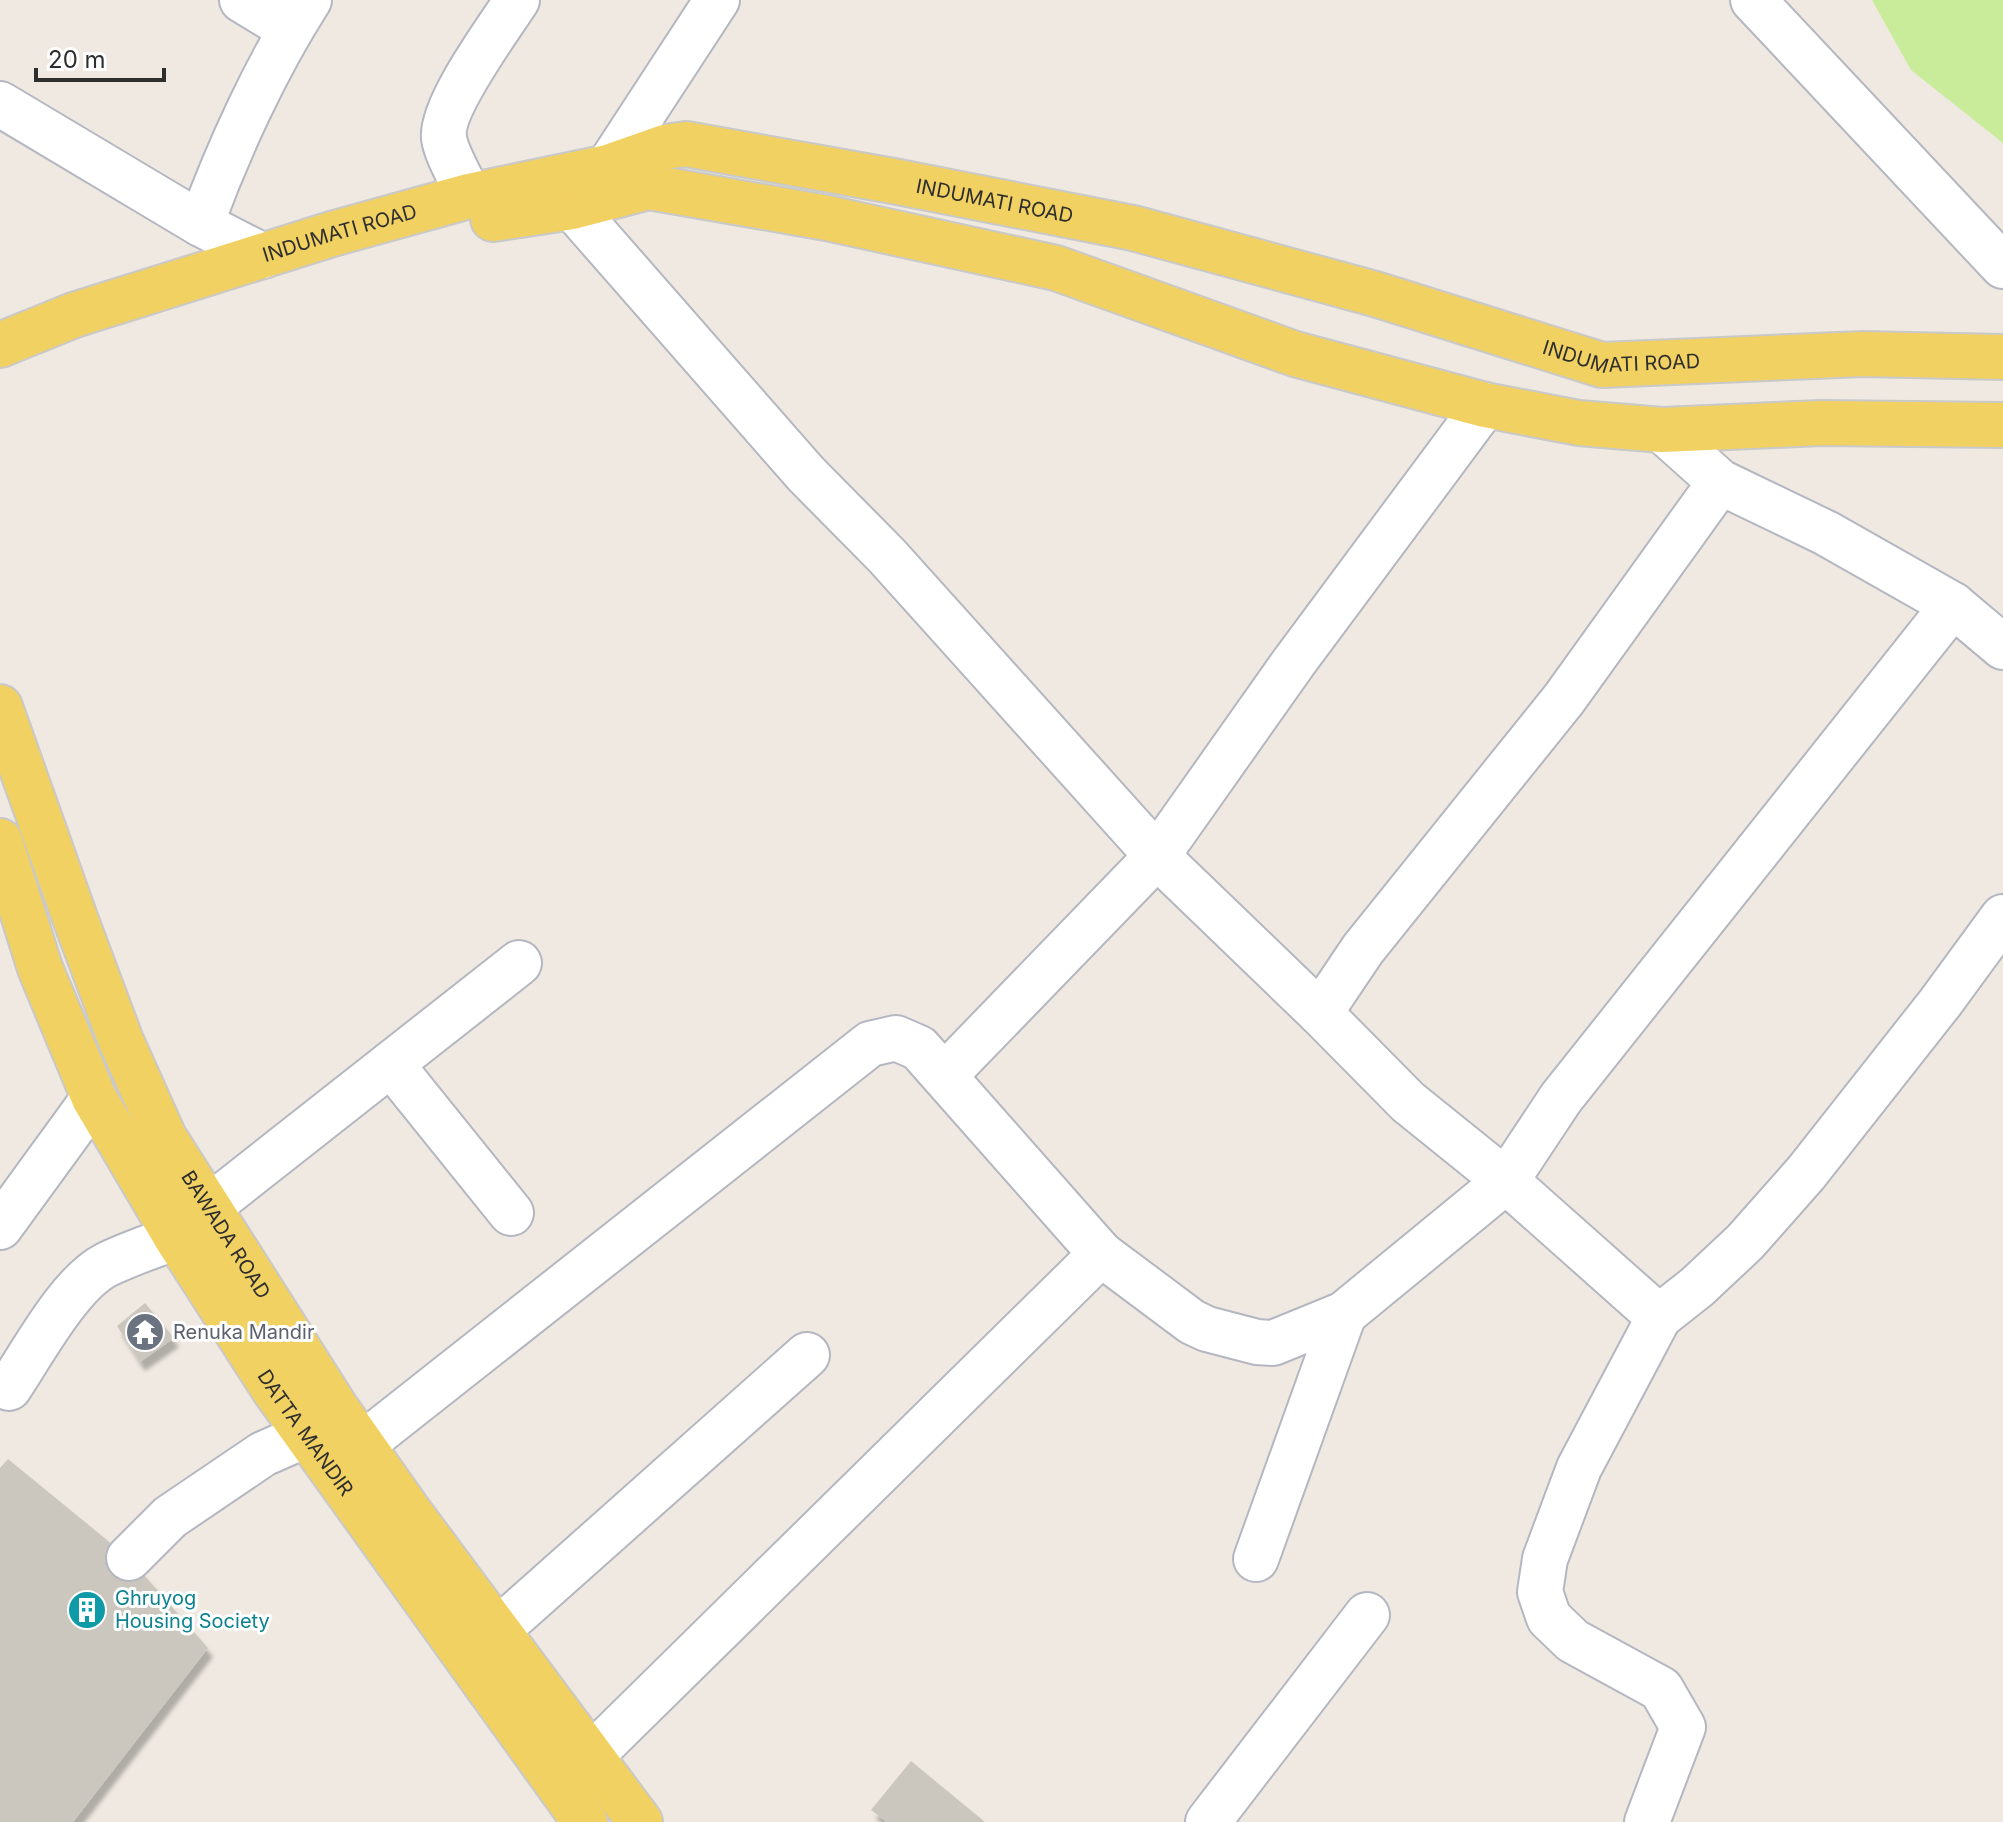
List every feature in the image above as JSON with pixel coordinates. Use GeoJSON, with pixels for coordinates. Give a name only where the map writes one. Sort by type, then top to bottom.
{"type":"FeatureCollection","features":[{"type":"Feature","properties":{"kind":"main road","name":"INDUMATI ROAD"},"geometry":{"type":"LineString","coordinates":[[0,345],[74,315],[263,256],[469,196],[608,167],[665,147],[686,144],[1133,228],[1375,294],[1602,365],[1863,354],[2003,357]]}},
{"type":"Feature","properties":{"kind":"main road","name":"INDUMATI ROAD"},"geometry":{"type":"LineString","coordinates":[[0,363],[86,328],[321,258],[476,222],[572,207],[649,187],[827,218],[1056,268],[1295,354],[1485,405],[1579,423],[1662,430],[1821,423],[2003,425]]}},
{"type":"Feature","properties":{"kind":"main road","name":"BAWADA ROAD"},"geometry":{"type":"LineString","coordinates":[[0,707],[121,1041],[164,1137],[336,1408],[410,1513],[640,1822]]}},
{"type":"Feature","properties":{"kind":"main road","name":"DATTA MANDIR"},"geometry":{"type":"LineString","coordinates":[[0,841],[20,964],[176,1237],[306,1435],[585,1822]]}},
{"type":"Feature","properties":{"kind":"main road"},"geometry":{"type":"LineString","coordinates":[[20,964],[98,979]]}},
{"type":"Feature","properties":{"kind":"street"},"geometry":{"type":"LineString","coordinates":[[201,224],[218,177],[300,15],[242,0]]}},
{"type":"Feature","properties":{"kind":"street"},"geometry":{"type":"LineString","coordinates":[[469,196],[444,139],[445,118],[517,0]]}},
{"type":"Feature","properties":{"kind":"street"},"geometry":{"type":"LineString","coordinates":[[608,167],[717,0]]}},
{"type":"Feature","properties":{"kind":"street"},"geometry":{"type":"LineString","coordinates":[[1753,0],[2003,266]]}},
{"type":"Feature","properties":{"kind":"street"},"geometry":{"type":"LineString","coordinates":[[0,104],[201,224],[263,256]]}},
{"type":"Feature","properties":{"kind":"street"},"geometry":{"type":"LineString","coordinates":[[572,207],[806,474],[887,556],[1157,856],[1408,1102],[1506,1181],[1659,1317]]}},
{"type":"Feature","properties":{"kind":"street"},"geometry":{"type":"LineString","coordinates":[[945,1075],[1157,856],[1294,662],[1485,405]]}},
{"type":"Feature","properties":{"kind":"street"},"geometry":{"type":"LineString","coordinates":[[1662,430],[1720,482],[1826,533],[1953,605],[2003,647]]}},
{"type":"Feature","properties":{"kind":"street"},"geometry":{"type":"LineString","coordinates":[[1320,1013],[1363,949],[1564,699],[1720,482]]}},
{"type":"Feature","properties":{"kind":"street"},"geometry":{"type":"LineString","coordinates":[[363,1444],[870,1044],[896,1038],[919,1048],[945,1075],[1101,1254],[1192,1322],[1257,1342],[1273,1343],[1344,1314],[1506,1181],[1570,1086],[1953,605]]}},
{"type":"Feature","properties":{"kind":"street"},"geometry":{"type":"LineString","coordinates":[[1647,1822],[1683,1727],[1661,1689],[1573,1641],[1549,1618],[1540,1592],[1545,1559],[1579,1468],[1659,1317],[1745,1242],[1806,1173],[1940,1003],[2003,917]]}},
{"type":"Feature","properties":{"kind":"street"},"geometry":{"type":"LineString","coordinates":[[209,1207],[519,963]]}},
{"type":"Feature","properties":{"kind":"street"},"geometry":{"type":"LineString","coordinates":[[391,1064],[511,1213]]}},
{"type":"Feature","properties":{"kind":"street"},"geometry":{"type":"LineString","coordinates":[[0,1227],[94,1098]]}},
{"type":"Feature","properties":{"kind":"street"},"geometry":{"type":"LineString","coordinates":[[9,1388],[70,1298],[87,1279],[104,1266],[176,1237]]}},
{"type":"Feature","properties":{"kind":"street"},"geometry":{"type":"LineString","coordinates":[[592,1755],[1101,1254]]}},
{"type":"Feature","properties":{"kind":"street"},"geometry":{"type":"LineString","coordinates":[[1256,1559],[1344,1314]]}},
{"type":"Feature","properties":{"kind":"street"},"geometry":{"type":"LineString","coordinates":[[499,1629],[807,1355]]}},
{"type":"Feature","properties":{"kind":"street"},"geometry":{"type":"LineString","coordinates":[[129,1558],[170,1517],[263,1454],[306,1435]]}},
{"type":"Feature","properties":{"kind":"street"},"geometry":{"type":"LineString","coordinates":[[1208,1822],[1367,1615]]}},
{"type":"Feature","properties":{"kind":"green space"},"geometry":{"type":"Polygon","coordinates":[[[1872,0],[2003,0],[2003,143],[1911,70],[1872,0]]]}},
{"type":"Feature","properties":{"kind":"building","name":"Renuka Mandir"},"geometry":{"type":"Polygon","coordinates":[[[145,1303],[174,1338],[140,1362],[117,1326],[145,1303]]]}},
{"type":"Feature","properties":{"kind":"building","name":"Ghruyog Housing Society"},"geometry":{"type":"Polygon","coordinates":[[[8,1459],[129,1558],[208,1648],[73,1822],[0,1822],[0,1468],[8,1459]]]}},
{"type":"Feature","properties":{"kind":"building"},"geometry":{"type":"Polygon","coordinates":[[[911,1761],[985,1822],[887,1822],[871,1810],[911,1761]]]}},
{"type":"Feature","properties":{"kind":"place","name":"Renuka Mandir"},"geometry":{"type":"Point","coordinates":[145,1332]}},
{"type":"Feature","properties":{"kind":"place","name":"Ghruyog Housing Society"},"geometry":{"type":"Point","coordinates":[87,1610]}}]}
